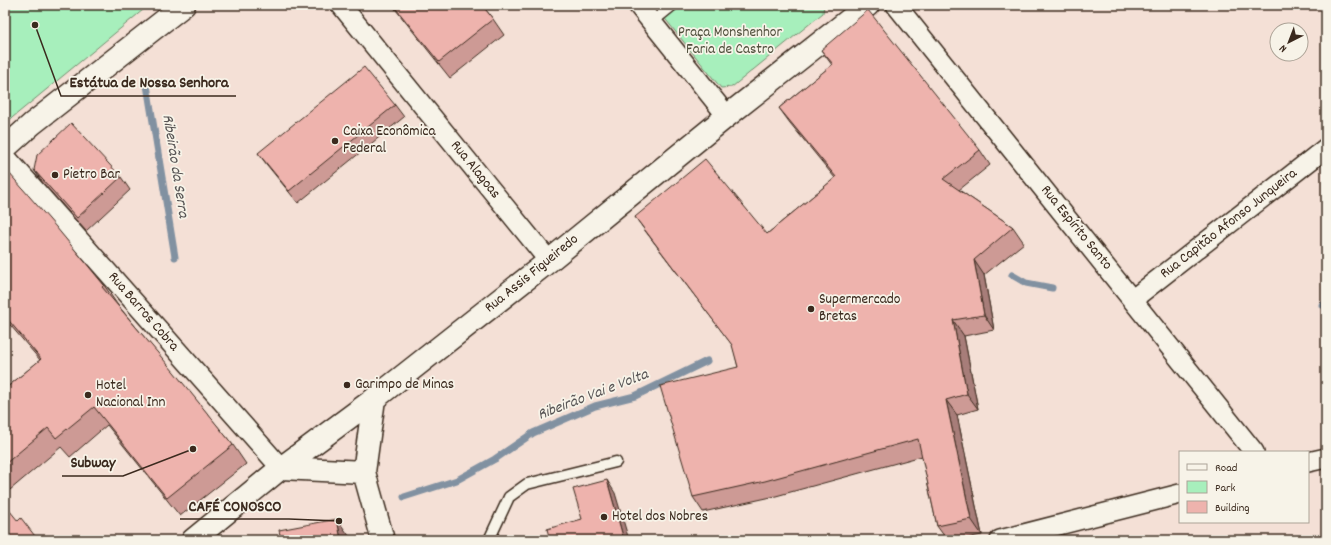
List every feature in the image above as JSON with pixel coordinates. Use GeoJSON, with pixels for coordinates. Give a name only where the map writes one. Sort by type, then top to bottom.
{"type":"FeatureCollection","features":[{"type":"Feature","properties":{"kind":"street"},"geometry":{"type":"LineString","coordinates":[[5,148],[32,124],[184,5]]}},
{"type":"Feature","properties":{"kind":"street","name":"Rua Alagoas"},"geometry":{"type":"LineString","coordinates":[[341,5],[549,261]]}},
{"type":"Feature","properties":{"kind":"street"},"geometry":{"type":"LineString","coordinates":[[638,5],[728,116]]}},
{"type":"Feature","properties":{"kind":"street","name":"Rua Assis Figueiredo"},"geometry":{"type":"LineString","coordinates":[[193,540],[281,468],[374,399],[549,261],[868,5]]}},
{"type":"Feature","properties":{"kind":"street","name":"Rua Espírito Santo"},"geometry":{"type":"LineString","coordinates":[[896,5],[1253,451]]}},
{"type":"Feature","properties":{"kind":"street","name":"Rua Capitão Afonso Junqueira"},"geometry":{"type":"LineString","coordinates":[[1133,299],[1326,148]]}},
{"type":"Feature","properties":{"kind":"street","name":"Rua Barros Cobra"},"geometry":{"type":"LineString","coordinates":[[5,156],[281,468]]}},
{"type":"Feature","properties":{"kind":"street"},"geometry":{"type":"LineString","coordinates":[[374,399],[364,472],[383,540]]}},
{"type":"Feature","properties":{"kind":"street"},"geometry":{"type":"LineString","coordinates":[[1309,462],[1326,458]]}},
{"type":"Feature","properties":{"kind":"street"},"geometry":{"type":"LineString","coordinates":[[281,468],[364,472]]}},
{"type":"Feature","properties":{"kind":"street"},"geometry":{"type":"LineString","coordinates":[[1000,540],[1023,537],[1179,494]]}},
{"type":"Feature","properties":{"kind":"lane"},"geometry":{"type":"LineString","coordinates":[[652,22],[673,5]]}},
{"type":"Feature","properties":{"kind":"lane"},"geometry":{"type":"LineString","coordinates":[[490,540],[509,497],[527,484],[616,462]]}},
{"type":"Feature","properties":{"kind":"green space"},"geometry":{"type":"Polygon","coordinates":[[[5,5],[149,5],[7,122],[5,120],[5,5]]]}},
{"type":"Feature","properties":{"kind":"green space","name":"Praça Monshenhor Faria de Castro"},"geometry":{"type":"Polygon","coordinates":[[[654,5],[824,5],[823,13],[732,87],[721,88],[654,5]]]}},
{"type":"Feature","properties":{"kind":"building"},"geometry":{"type":"Polygon","coordinates":[[[393,5],[482,5],[493,19],[439,62],[393,5]]]}},
{"type":"Feature","properties":{"kind":"building"},"geometry":{"type":"Polygon","coordinates":[[[868,10],[980,150],[943,179],[1013,227],[974,260],[984,315],[953,320],[967,394],[946,400],[971,519],[937,526],[918,439],[765,481],[693,497],[660,386],[738,367],[732,345],[635,217],[705,159],[767,234],[836,177],[779,108],[833,64],[821,50],[868,10]]]}},
{"type":"Feature","properties":{"kind":"building","name":"Caixa Econômica Federal"},"geometry":{"type":"Polygon","coordinates":[[[364,67],[395,105],[289,191],[258,153],[364,67]]]}},
{"type":"Feature","properties":{"kind":"building"},"geometry":{"type":"Polygon","coordinates":[[[71,123],[121,177],[77,218],[34,170],[37,155],[71,123]]]}},
{"type":"Feature","properties":{"kind":"building"},"geometry":{"type":"Polygon","coordinates":[[[9,173],[104,285],[102,287],[233,445],[167,498],[94,407],[56,438],[48,428],[5,464],[5,389],[41,359],[5,316],[5,177],[9,173]]]}},
{"type":"Feature","properties":{"kind":"building"},"geometry":{"type":"Polygon","coordinates":[[[607,480],[624,540],[550,540],[547,529],[582,519],[573,489],[607,480]]]}},
{"type":"Feature","properties":{"kind":"building"},"geometry":{"type":"Polygon","coordinates":[[[5,505],[18,521],[21,518],[38,540],[5,540],[5,505]]]}},
{"type":"Feature","properties":{"kind":"building"},"geometry":{"type":"Polygon","coordinates":[[[337,519],[341,540],[281,540],[279,530],[337,519]]]}},
{"type":"Feature","properties":{"kind":"waterway","name":"Ribeirão da Serra"},"geometry":{"type":"LineString","coordinates":[[146,79],[175,257]]}},
{"type":"Feature","properties":{"kind":"waterway","name":"Ribeirão Vai e Volta"},"geometry":{"type":"LineString","coordinates":[[1012,275],[1026,283],[1052,288]]}},
{"type":"Feature","properties":{"kind":"waterway","name":"Ribeirão Vai e Volta"},"geometry":{"type":"LineString","coordinates":[[404,497],[457,480],[495,459],[533,433],[595,406],[635,396],[707,361]]}},
{"type":"Feature","properties":{"kind":"place","name":"Estátua de Nossa Senhora"},"geometry":{"type":"Point","coordinates":[35,25]}},
{"type":"Feature","properties":{"kind":"place","name":"Caixa Econômica Federal"},"geometry":{"type":"Point","coordinates":[335,141]}},
{"type":"Feature","properties":{"kind":"place","name":"Pietro Bar"},"geometry":{"type":"Point","coordinates":[55,175]}},
{"type":"Feature","properties":{"kind":"place","name":"Supermercado Bretas"},"geometry":{"type":"Point","coordinates":[811,309]}},
{"type":"Feature","properties":{"kind":"place","name":"Garimpo de Minas"},"geometry":{"type":"Point","coordinates":[347,385]}},
{"type":"Feature","properties":{"kind":"place","name":"Hotel Nacional Inn"},"geometry":{"type":"Point","coordinates":[88,395]}},
{"type":"Feature","properties":{"kind":"place","name":"Subway"},"geometry":{"type":"Point","coordinates":[193,449]}},
{"type":"Feature","properties":{"kind":"place","name":"Hotel dos Nobres"},"geometry":{"type":"Point","coordinates":[604,517]}},
{"type":"Feature","properties":{"kind":"place","name":"CAFÉ CONOSCO"},"geometry":{"type":"Point","coordinates":[339,521]}}]}
